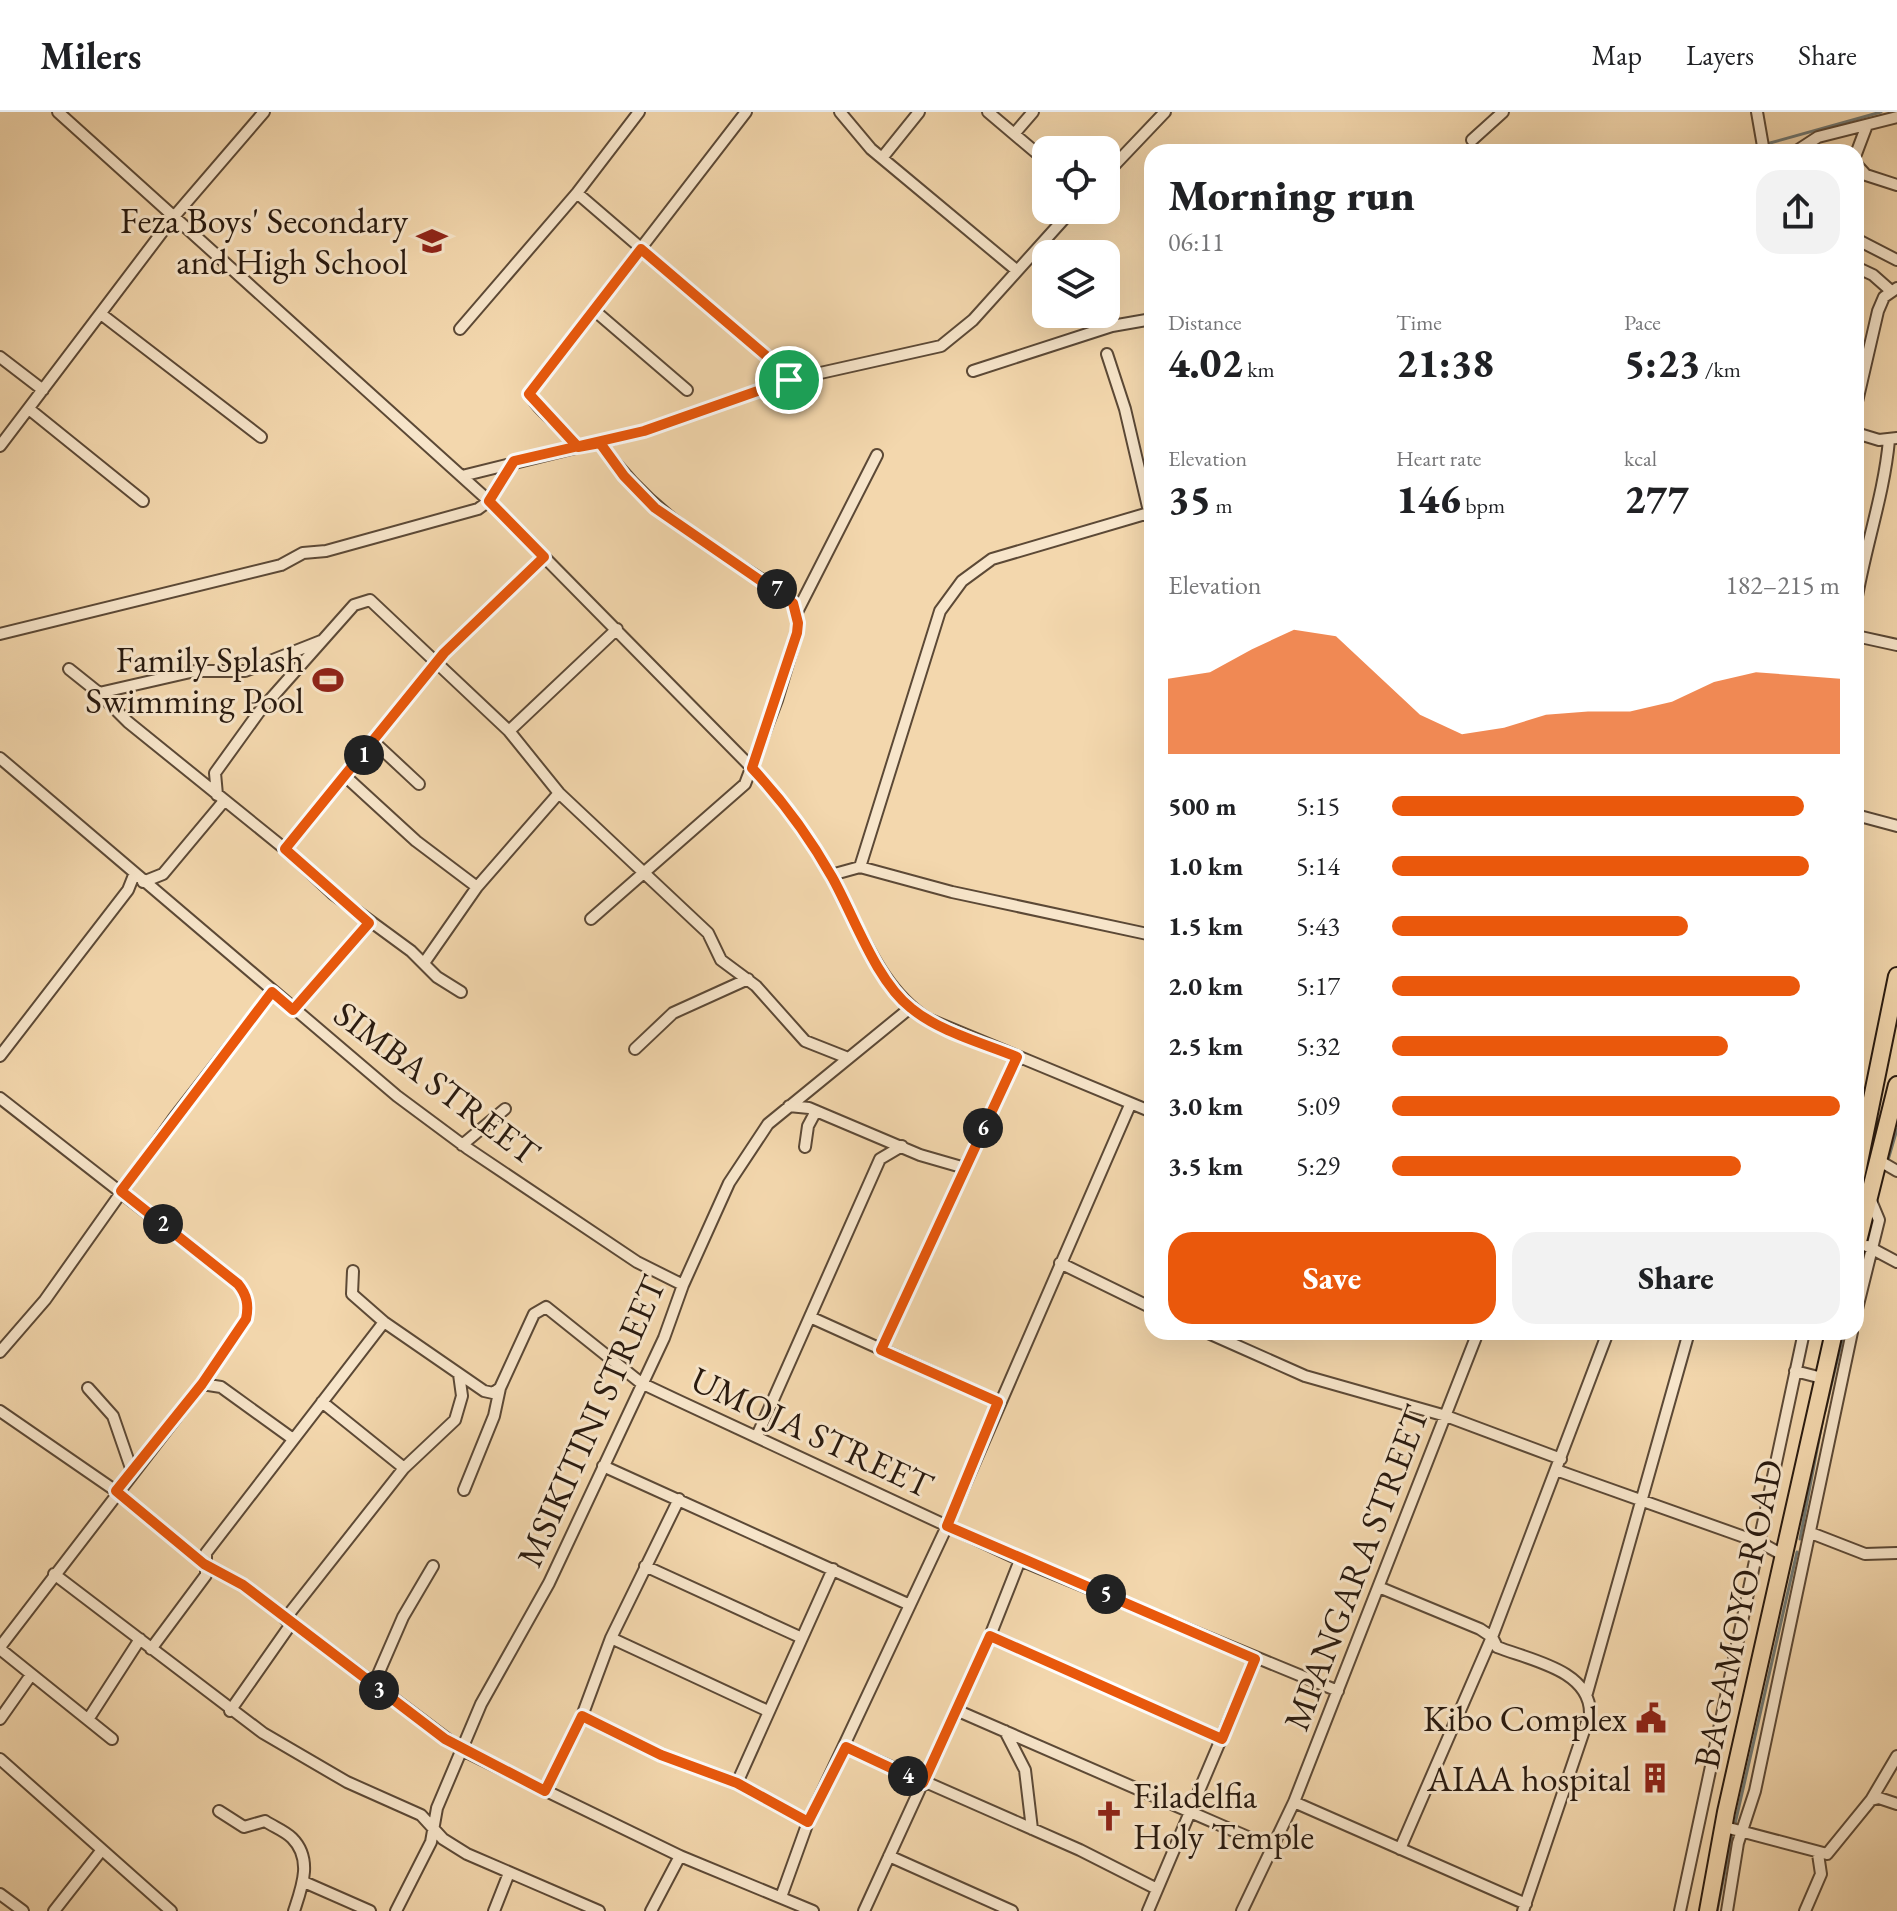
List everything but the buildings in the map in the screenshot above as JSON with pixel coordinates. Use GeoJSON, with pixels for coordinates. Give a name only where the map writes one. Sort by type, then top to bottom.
{"type":"FeatureCollection","features":[{"type":"Feature","properties":{"kind":"highway"},"geometry":{"type":"LineString","coordinates":[[1864,1122],[1897,976]]}},
{"type":"Feature","properties":{"kind":"highway"},"geometry":{"type":"LineString","coordinates":[[1864,1232],[1869,1196],[1897,1085]]}},
{"type":"Feature","properties":{"kind":"highway","name":"BAGAMOYO ROAD"},"geometry":{"type":"LineString","coordinates":[[1708,1911],[1733,1829],[1784,1549],[1832,1340]]}},
{"type":"Feature","properties":{"kind":"street"},"geometry":{"type":"LineString","coordinates":[[58,112],[172,219],[489,501],[752,768],[781,799],[831,875],[883,974],[910,1008],[928,1019],[1144,1109]]}},
{"type":"Feature","properties":{"kind":"street"},"geometry":{"type":"LineString","coordinates":[[0,446],[172,219],[264,112]]}},
{"type":"Feature","properties":{"kind":"street"},"geometry":{"type":"LineString","coordinates":[[460,329],[577,193],[639,112]]}},
{"type":"Feature","properties":{"kind":"street"},"geometry":{"type":"LineString","coordinates":[[578,447],[529,394],[746,112]]}},
{"type":"Feature","properties":{"kind":"street"},"geometry":{"type":"LineString","coordinates":[[840,112],[882,158],[1015,269]]}},
{"type":"Feature","properties":{"kind":"street"},"geometry":{"type":"LineString","coordinates":[[882,158],[919,112]]}},
{"type":"Feature","properties":{"kind":"street"},"geometry":{"type":"LineString","coordinates":[[988,112],[1032,149]]}},
{"type":"Feature","properties":{"kind":"street"},"geometry":{"type":"LineString","coordinates":[[1014,134],[1033,112]]}},
{"type":"Feature","properties":{"kind":"street"},"geometry":{"type":"LineString","coordinates":[[1120,159],[1165,112]]}},
{"type":"Feature","properties":{"kind":"street"},"geometry":{"type":"LineString","coordinates":[[1472,140],[1503,112]]}},
{"type":"Feature","properties":{"kind":"street"},"geometry":{"type":"LineString","coordinates":[[1757,112],[1763,144]]}},
{"type":"Feature","properties":{"kind":"street"},"geometry":{"type":"LineString","coordinates":[[1807,144],[1818,137],[1897,117]]}},
{"type":"Feature","properties":{"kind":"street"},"geometry":{"type":"LineString","coordinates":[[1860,144],[1867,125]]}},
{"type":"Feature","properties":{"kind":"street"},"geometry":{"type":"LineString","coordinates":[[1864,173],[1897,185]]}},
{"type":"Feature","properties":{"kind":"street"},"geometry":{"type":"LineString","coordinates":[[577,193],[778,366],[789,380]]}},
{"type":"Feature","properties":{"kind":"street"},"geometry":{"type":"LineString","coordinates":[[462,476],[514,461],[600,443],[789,380],[941,346],[973,320],[1015,269],[1058,224]]}},
{"type":"Feature","properties":{"kind":"street"},"geometry":{"type":"LineString","coordinates":[[1864,243],[1897,260]]}},
{"type":"Feature","properties":{"kind":"street"},"geometry":{"type":"LineString","coordinates":[[1864,271],[1894,289],[1878,311],[1864,371]]}},
{"type":"Feature","properties":{"kind":"street"},"geometry":{"type":"LineString","coordinates":[[595,311],[687,390]]}},
{"type":"Feature","properties":{"kind":"street"},"geometry":{"type":"LineString","coordinates":[[101,314],[261,437]]}},
{"type":"Feature","properties":{"kind":"street"},"geometry":{"type":"LineString","coordinates":[[973,371],[1112,326],[1144,320]]}},
{"type":"Feature","properties":{"kind":"street"},"geometry":{"type":"LineString","coordinates":[[1107,354],[1144,484]]}},
{"type":"Feature","properties":{"kind":"street"},"geometry":{"type":"LineString","coordinates":[[0,357],[43,390]]}},
{"type":"Feature","properties":{"kind":"street"},"geometry":{"type":"LineString","coordinates":[[29,409],[143,501]]}},
{"type":"Feature","properties":{"kind":"street"},"geometry":{"type":"LineString","coordinates":[[1864,434],[1893,439],[1864,553]]}},
{"type":"Feature","properties":{"kind":"street"},"geometry":{"type":"LineString","coordinates":[[600,443],[624,476],[655,508],[786,595],[797,612]]}},
{"type":"Feature","properties":{"kind":"street"},"geometry":{"type":"LineString","coordinates":[[591,919],[745,784],[797,633],[797,612],[877,455]]}},
{"type":"Feature","properties":{"kind":"street"},"geometry":{"type":"LineString","coordinates":[[0,634],[281,565],[303,553],[326,551],[455,518],[489,501],[514,461]]}},
{"type":"Feature","properties":{"kind":"street"},"geometry":{"type":"LineString","coordinates":[[860,867],[940,611],[962,581],[992,559],[1144,514]]}},
{"type":"Feature","properties":{"kind":"street"},"geometry":{"type":"LineString","coordinates":[[285,849],[436,665],[544,557]]}},
{"type":"Feature","properties":{"kind":"street"},"geometry":{"type":"LineString","coordinates":[[0,1056],[128,890],[139,878],[163,874],[220,798],[215,773],[259,712],[354,605],[370,600],[509,731],[559,793],[645,870],[708,933],[721,960],[748,979],[805,1041],[848,1058]]}},
{"type":"Feature","properties":{"kind":"street"},"geometry":{"type":"LineString","coordinates":[[509,731],[617,629]]}},
{"type":"Feature","properties":{"kind":"street"},"geometry":{"type":"LineString","coordinates":[[1864,638],[1897,645]]}},
{"type":"Feature","properties":{"kind":"street"},"geometry":{"type":"LineString","coordinates":[[99,693],[195,671],[245,671],[324,639]]}},
{"type":"Feature","properties":{"kind":"street"},"geometry":{"type":"LineString","coordinates":[[69,669],[369,923],[424,963],[437,977],[461,992]]}},
{"type":"Feature","properties":{"kind":"street"},"geometry":{"type":"LineString","coordinates":[[375,743],[419,784]]}},
{"type":"Feature","properties":{"kind":"street","name":"SIMBA STREET"},"geometry":{"type":"LineString","coordinates":[[0,758],[293,1010],[462,1145],[637,1262],[683,1285]]}},
{"type":"Feature","properties":{"kind":"street"},"geometry":{"type":"LineString","coordinates":[[345,776],[416,841],[477,887]]}},
{"type":"Feature","properties":{"kind":"street"},"geometry":{"type":"LineString","coordinates":[[424,963],[477,887],[559,793]]}},
{"type":"Feature","properties":{"kind":"street"},"geometry":{"type":"LineString","coordinates":[[1864,817],[1897,826]]}},
{"type":"Feature","properties":{"kind":"street"},"geometry":{"type":"LineString","coordinates":[[831,875],[860,867],[952,892],[1144,933]]}},
{"type":"Feature","properties":{"kind":"street"},"geometry":{"type":"LineString","coordinates":[[293,1010],[369,923]]}},
{"type":"Feature","properties":{"kind":"street"},"geometry":{"type":"LineString","coordinates":[[635,1049],[673,1013],[748,979]]}},
{"type":"Feature","properties":{"kind":"street"},"geometry":{"type":"LineString","coordinates":[[0,1352],[45,1300],[121,1191],[272,992]]}},
{"type":"Feature","properties":{"kind":"street","name":"MSIKITINI STREET"},"geometry":{"type":"LineString","coordinates":[[396,1911],[431,1842],[437,1808],[481,1704],[549,1583],[664,1338],[683,1285],[729,1183],[752,1143],[789,1106],[910,1008]]}},
{"type":"Feature","properties":{"kind":"street"},"geometry":{"type":"LineString","coordinates":[[881,1350],[1017,1057]]}},
{"type":"Feature","properties":{"kind":"street"},"geometry":{"type":"LineString","coordinates":[[0,1098],[85,1168],[121,1191],[244,1292],[246,1319],[202,1384],[116,1491],[0,1648],[112,1739]]}},
{"type":"Feature","properties":{"kind":"street"},"geometry":{"type":"LineString","coordinates":[[781,1897],[808,1822],[846,1747],[947,1526],[998,1402],[1130,1105]]}},
{"type":"Feature","properties":{"kind":"street"},"geometry":{"type":"LineString","coordinates":[[789,1106],[816,1111],[965,1168]]}},
{"type":"Feature","properties":{"kind":"street"},"geometry":{"type":"LineString","coordinates":[[462,1145],[505,1109]]}},
{"type":"Feature","properties":{"kind":"street"},"geometry":{"type":"LineString","coordinates":[[805,1147],[808,1126],[816,1111]]}},
{"type":"Feature","properties":{"kind":"street"},"geometry":{"type":"LineString","coordinates":[[757,1436],[880,1159],[902,1146]]}},
{"type":"Feature","properties":{"kind":"street"},"geometry":{"type":"LineString","coordinates":[[1878,1160],[1897,1171]]}},
{"type":"Feature","properties":{"kind":"street"},"geometry":{"type":"LineString","coordinates":[[1864,1247],[1897,1262]]}},
{"type":"Feature","properties":{"kind":"street"},"geometry":{"type":"LineString","coordinates":[[1060,1263],[1144,1304]]}},
{"type":"Feature","properties":{"kind":"street"},"geometry":{"type":"LineString","coordinates":[[353,1271],[352,1294],[384,1322],[484,1391],[493,1393],[500,1388]]}},
{"type":"Feature","properties":{"kind":"street","name":"UMOJA STREET"},"geometry":{"type":"LineString","coordinates":[[500,1388],[534,1314],[542,1307],[553,1310],[641,1383],[1020,1560],[1338,1691]]}},
{"type":"Feature","properties":{"kind":"street"},"geometry":{"type":"LineString","coordinates":[[810,1317],[998,1402]]}},
{"type":"Feature","properties":{"kind":"street"},"geometry":{"type":"LineString","coordinates":[[151,1649],[206,1575],[206,1553],[384,1322]]}},
{"type":"Feature","properties":{"kind":"street"},"geometry":{"type":"LineString","coordinates":[[1224,1340],[1305,1376],[1446,1416],[1561,1459]]}},
{"type":"Feature","properties":{"kind":"street","name":"MPANGARA STREET"},"geometry":{"type":"LineString","coordinates":[[1242,1911],[1294,1802],[1381,1588],[1475,1340]]}},
{"type":"Feature","properties":{"kind":"street"},"geometry":{"type":"LineString","coordinates":[[1400,1849],[1492,1637],[1605,1340]]}},
{"type":"Feature","properties":{"kind":"street"},"geometry":{"type":"LineString","coordinates":[[1294,1802],[1524,1907],[1590,1713],[1587,1693],[1687,1340]]}},
{"type":"Feature","properties":{"kind":"street"},"geometry":{"type":"LineString","coordinates":[[1680,1911],[1802,1340]]}},
{"type":"Feature","properties":{"kind":"street"},"geometry":{"type":"LineString","coordinates":[[1727,1911],[1733,1829],[1755,1791],[1850,1340]]}},
{"type":"Feature","properties":{"kind":"street"},"geometry":{"type":"LineString","coordinates":[[1795,1371],[1822,1378]]}},
{"type":"Feature","properties":{"kind":"street"},"geometry":{"type":"LineString","coordinates":[[230,1711],[288,1621],[404,1468],[455,1420],[462,1396],[459,1374]]}},
{"type":"Feature","properties":{"kind":"street"},"geometry":{"type":"LineString","coordinates":[[202,1384],[221,1387],[293,1439]]}},
{"type":"Feature","properties":{"kind":"street"},"geometry":{"type":"LineString","coordinates":[[88,1388],[113,1416],[132,1471]]}},
{"type":"Feature","properties":{"kind":"street"},"geometry":{"type":"LineString","coordinates":[[464,1490],[494,1416],[500,1388]]}},
{"type":"Feature","properties":{"kind":"street"},"geometry":{"type":"LineString","coordinates":[[322,1402],[404,1468]]}},
{"type":"Feature","properties":{"kind":"street"},"geometry":{"type":"LineString","coordinates":[[0,1411],[116,1491],[204,1564],[243,1585],[373,1686],[462,1750],[680,1856],[813,1911]]}},
{"type":"Feature","properties":{"kind":"street"},"geometry":{"type":"LineString","coordinates":[[1816,1414],[1832,1419]]}},
{"type":"Feature","properties":{"kind":"street"},"geometry":{"type":"LineString","coordinates":[[603,1466],[910,1605]]}},
{"type":"Feature","properties":{"kind":"street"},"geometry":{"type":"LineString","coordinates":[[1556,1470],[1761,1543],[1806,1550]]}},
{"type":"Feature","properties":{"kind":"street"},"geometry":{"type":"LineString","coordinates":[[545,1791],[582,1716],[611,1638],[679,1499]]}},
{"type":"Feature","properties":{"kind":"street"},"geometry":{"type":"LineString","coordinates":[[1811,1533],[1865,1554],[1897,1553]]}},
{"type":"Feature","properties":{"kind":"street"},"geometry":{"type":"LineString","coordinates":[[864,1911],[990,1636],[1020,1560]]}},
{"type":"Feature","properties":{"kind":"street"},"geometry":{"type":"LineString","coordinates":[[373,1686],[403,1617],[433,1566]]}},
{"type":"Feature","properties":{"kind":"street"},"geometry":{"type":"LineString","coordinates":[[645,1566],[802,1638]]}},
{"type":"Feature","properties":{"kind":"street"},"geometry":{"type":"LineString","coordinates":[[737,1783],[833,1569]]}},
{"type":"Feature","properties":{"kind":"street"},"geometry":{"type":"LineString","coordinates":[[54,1574],[230,1711],[347,1782],[421,1815],[443,1839],[467,1854],[599,1911]]}},
{"type":"Feature","properties":{"kind":"street"},"geometry":{"type":"LineString","coordinates":[[1381,1588],[1480,1629],[1492,1637],[1497,1647],[1574,1678],[1587,1693]]}},
{"type":"Feature","properties":{"kind":"street"},"geometry":{"type":"LineString","coordinates":[[990,1636],[1222,1739]]}},
{"type":"Feature","properties":{"kind":"street"},"geometry":{"type":"LineString","coordinates":[[611,1638],[768,1711]]}},
{"type":"Feature","properties":{"kind":"street"},"geometry":{"type":"LineString","coordinates":[[89,1718],[140,1639]]}},
{"type":"Feature","properties":{"kind":"street"},"geometry":{"type":"LineString","coordinates":[[1148,1911],[1192,1814],[1255,1659]]}},
{"type":"Feature","properties":{"kind":"street"},"geometry":{"type":"LineString","coordinates":[[0,1719],[31,1675]]}},
{"type":"Feature","properties":{"kind":"street"},"geometry":{"type":"LineString","coordinates":[[956,1710],[1273,1848]]}},
{"type":"Feature","properties":{"kind":"street"},"geometry":{"type":"LineString","coordinates":[[582,1716],[661,1755],[737,1783],[808,1822]]}},
{"type":"Feature","properties":{"kind":"street"},"geometry":{"type":"LineString","coordinates":[[1005,1731],[1025,1770],[1032,1829]]}},
{"type":"Feature","properties":{"kind":"street"},"geometry":{"type":"LineString","coordinates":[[846,1747],[1032,1829],[1157,1889]]}},
{"type":"Feature","properties":{"kind":"street"},"geometry":{"type":"LineString","coordinates":[[1733,1829],[1818,1854],[1834,1849],[1851,1821],[1871,1800],[1897,1756]]}},
{"type":"Feature","properties":{"kind":"street"},"geometry":{"type":"LineString","coordinates":[[0,1759],[171,1911]]}},
{"type":"Feature","properties":{"kind":"street"},"geometry":{"type":"LineString","coordinates":[[1871,1800],[1879,1798],[1897,1804]]}},
{"type":"Feature","properties":{"kind":"street"},"geometry":{"type":"LineString","coordinates":[[219,1811],[244,1827],[265,1821],[292,1838],[305,1866],[304,1882],[294,1911]]}},
{"type":"Feature","properties":{"kind":"street"},"geometry":{"type":"LineString","coordinates":[[54,1911],[101,1851]]}},
{"type":"Feature","properties":{"kind":"street"},"geometry":{"type":"LineString","coordinates":[[1805,1911],[1821,1874],[1818,1854]]}},
{"type":"Feature","properties":{"kind":"street"},"geometry":{"type":"LineString","coordinates":[[651,1911],[680,1856]]}},
{"type":"Feature","properties":{"kind":"street"},"geometry":{"type":"LineString","coordinates":[[889,1856],[1012,1911]]}},
{"type":"Feature","properties":{"kind":"street"},"geometry":{"type":"LineString","coordinates":[[494,1911],[509,1873]]}},
{"type":"Feature","properties":{"kind":"street"},"geometry":{"type":"LineString","coordinates":[[304,1882],[370,1911]]}},
{"type":"Feature","properties":{"kind":"street"},"geometry":{"type":"LineString","coordinates":[[0,1894],[23,1911]]}},
{"type":"Feature","properties":{"kind":"waterway"},"geometry":{"type":"LineString","coordinates":[[1770,143],[1881,112]]}},
{"type":"Feature","properties":{"kind":"waterway"},"geometry":{"type":"LineString","coordinates":[[1888,1160],[1897,1129]]}},
{"type":"Feature","properties":{"kind":"waterway"},"geometry":{"type":"LineString","coordinates":[[1825,1411],[1842,1340]]}},
{"type":"Feature","properties":{"kind":"waterway"},"geometry":{"type":"LineString","coordinates":[[1800,1539],[1822,1423]]}},
{"type":"Feature","properties":{"kind":"waterway"},"geometry":{"type":"LineString","coordinates":[[1735,1824],[1797,1552]]}},
{"type":"Feature","properties":{"kind":"waterway"},"geometry":{"type":"LineString","coordinates":[[1717,1911],[1732,1836]]}},
{"type":"Feature","properties":{"kind":"place","name":"Feza Boys' Secondary and High School"},"geometry":{"type":"Point","coordinates":[432,241]}},
{"type":"Feature","properties":{"kind":"place","name":"Family Splash Swimming Pool"},"geometry":{"type":"Point","coordinates":[328,680]}},
{"type":"Feature","properties":{"kind":"place","name":"Kibo Complex"},"geometry":{"type":"Point","coordinates":[1651,1718]}},
{"type":"Feature","properties":{"kind":"place","name":"AIAA hospital"},"geometry":{"type":"Point","coordinates":[1655,1778]}},
{"type":"Feature","properties":{"kind":"place","name":"Filadelfia Holy Temple"},"geometry":{"type":"Point","coordinates":[1109,1816]}},
{"type":"Feature","properties":{"kind":"route"},"geometry":{"type":"LineString","coordinates":[[789,380],[741,394],[644,431],[600,443],[514,461],[489,501],[544,557],[444,653],[375,743],[285,849],[369,923],[293,1010],[272,992],[121,1191],[238,1284],[248,1300],[248,1310],[246,1319],[202,1384],[116,1491],[204,1564],[243,1585],[445,1739],[545,1791],[582,1716],[661,1755],[737,1783],[808,1822],[846,1747],[923,1783],[990,1636],[1222,1739],[1255,1659],[947,1526],[998,1402],[881,1350],[1017,1057],[928,1019],[902,1000],[883,974],[831,875],[781,799],[752,768],[797,633],[797,612],[793,603],[786,595],[655,508],[624,476],[600,443],[578,447],[531,400],[529,394],[641,249],[778,366],[789,380]]}}]}
